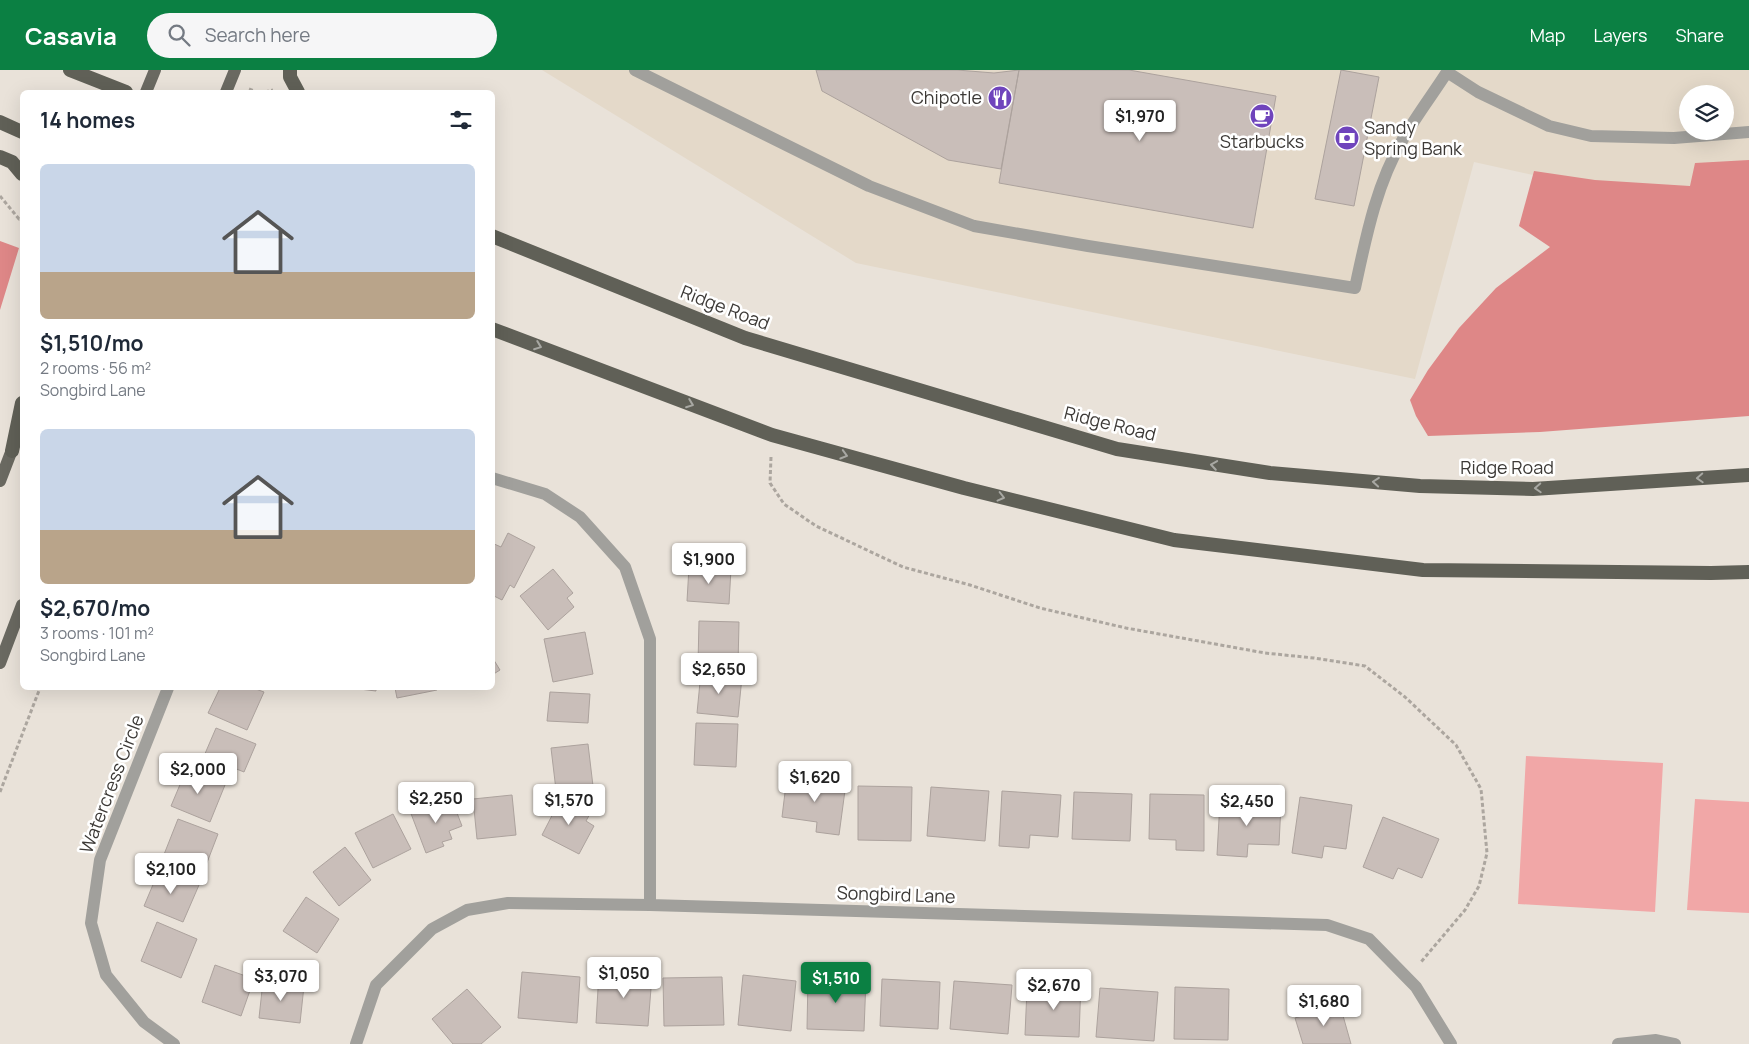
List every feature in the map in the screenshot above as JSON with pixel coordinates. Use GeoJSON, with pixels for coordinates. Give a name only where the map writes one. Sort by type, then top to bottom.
{"type":"FeatureCollection","features":[{"type":"Feature","properties":{"kind":"highway"},"geometry":{"type":"LineString","coordinates":[[70,70],[121,90]]}},
{"type":"Feature","properties":{"kind":"highway"},"geometry":{"type":"LineString","coordinates":[[290,70],[290,77],[297,90]]}},
{"type":"Feature","properties":{"kind":"highway"},"geometry":{"type":"LineString","coordinates":[[0,122],[20,131]]}},
{"type":"Feature","properties":{"kind":"highway"},"geometry":{"type":"LineString","coordinates":[[0,157],[12,162],[20,172]]}},
{"type":"Feature","properties":{"kind":"highway","name":"Ridge Road"},"geometry":{"type":"LineString","coordinates":[[495,237],[745,338],[1117,449],[1270,474],[1420,486],[1533,489],[1749,476]]}},
{"type":"Feature","properties":{"kind":"highway"},"geometry":{"type":"LineString","coordinates":[[495,330],[772,435],[964,488],[1174,540],[1423,570],[1749,572]]}},
{"type":"Feature","properties":{"kind":"highway"},"geometry":{"type":"LineString","coordinates":[[12,451],[20,413]]}},
{"type":"Feature","properties":{"kind":"main road"},"geometry":{"type":"LineString","coordinates":[[147,90],[155,70]]}},
{"type":"Feature","properties":{"kind":"main road"},"geometry":{"type":"LineString","coordinates":[[227,90],[235,70]]}},
{"type":"Feature","properties":{"kind":"main road"},"geometry":{"type":"LineString","coordinates":[[0,481],[20,429]]}},
{"type":"Feature","properties":{"kind":"main road"},"geometry":{"type":"LineString","coordinates":[[0,663],[20,610]]}},
{"type":"Feature","properties":{"kind":"street"},"geometry":{"type":"LineString","coordinates":[[635,70],[869,186],[974,226],[1356,288],[1370,219],[1384,178],[1402,140],[1446,71],[1478,92],[1549,126],[1591,136],[1674,138],[1749,132]]}},
{"type":"Feature","properties":{"kind":"street"},"geometry":{"type":"LineString","coordinates":[[495,479],[545,494],[580,517],[625,567],[650,639],[650,905]]}},
{"type":"Feature","properties":{"kind":"street","name":"Watercress Circle"},"geometry":{"type":"LineString","coordinates":[[167,690],[100,860],[91,923],[106,975],[144,1022],[174,1044]]}},
{"type":"Feature","properties":{"kind":"street","name":"Songbird Lane"},"geometry":{"type":"LineString","coordinates":[[356,1044],[376,985],[432,929],[467,910],[508,903],[650,905],[1327,925],[1369,940],[1416,987],[1451,1044]]}},
{"type":"Feature","properties":{"kind":"street"},"geometry":{"type":"LineString","coordinates":[[1618,1044],[1656,1040],[1676,1044]]}},
{"type":"Feature","properties":{"kind":"path"},"geometry":{"type":"LineString","coordinates":[[0,196],[20,219]]}},
{"type":"Feature","properties":{"kind":"path"},"geometry":{"type":"LineString","coordinates":[[772,435],[770,483],[784,504],[816,526],[903,568],[970,585],[1040,608],[1126,628],[1265,653],[1365,666],[1406,697],[1456,745],[1481,789],[1487,853],[1479,886],[1465,910],[1407,978]]}},
{"type":"Feature","properties":{"kind":"path"},"geometry":{"type":"LineString","coordinates":[[0,792],[39,690]]}},
{"type":"Feature","properties":{"kind":"shaded area"},"geometry":{"type":"Polygon","coordinates":[[[542,70],[1749,70],[1749,203],[1669,205],[1474,162],[1415,379],[856,263],[542,70]]]}},
{"type":"Feature","properties":{"kind":"shaded area"},"geometry":{"type":"Polygon","coordinates":[[[1749,160],[1749,416],[1540,432],[1428,436],[1416,416],[1410,400],[1428,370],[1459,328],[1496,288],[1550,247],[1519,226],[1534,171],[1595,180],[1690,186],[1695,163],[1749,160]]]}},
{"type":"Feature","properties":{"kind":"shaded area"},"geometry":{"type":"Polygon","coordinates":[[[0,241],[19,248],[0,310],[0,241]]]}},
{"type":"Feature","properties":{"kind":"shaded area"},"geometry":{"type":"Polygon","coordinates":[[[1526,756],[1663,763],[1655,912],[1518,904],[1526,756]]]}},
{"type":"Feature","properties":{"kind":"shaded area"},"geometry":{"type":"Polygon","coordinates":[[[1695,799],[1749,802],[1749,913],[1687,910],[1695,799]]]}},
{"type":"Feature","properties":{"kind":"building"},"geometry":{"type":"Polygon","coordinates":[[[816,70],[957,70],[994,73],[1019,70],[1001,169],[948,160],[822,91],[816,70]]]}},
{"type":"Feature","properties":{"kind":"building"},"geometry":{"type":"Polygon","coordinates":[[[1019,70],[1129,70],[1276,96],[1253,228],[999,183],[1019,70]]]}},
{"type":"Feature","properties":{"kind":"building","name":"Sandy Spring Bank"},"geometry":{"type":"Polygon","coordinates":[[[1341,70],[1379,77],[1354,206],[1315,199],[1341,70]]]}},
{"type":"Feature","properties":{"kind":"building"},"geometry":{"type":"Polygon","coordinates":[[[508,533],[535,547],[514,588],[510,585],[502,600],[495,596],[495,544],[501,547],[508,533]]]}},
{"type":"Feature","properties":{"kind":"building"},"geometry":{"type":"Polygon","coordinates":[[[689,567],[731,569],[729,604],[687,601],[689,567]]]}},
{"type":"Feature","properties":{"kind":"building"},"geometry":{"type":"Polygon","coordinates":[[[553,569],[573,593],[567,598],[574,607],[548,630],[520,596],[553,569]]]}},
{"type":"Feature","properties":{"kind":"building"},"geometry":{"type":"Polygon","coordinates":[[[699,621],[739,622],[738,665],[698,664],[699,621]]]}},
{"type":"Feature","properties":{"kind":"building"},"geometry":{"type":"Polygon","coordinates":[[[585,632],[593,674],[553,682],[544,639],[585,632]]]}},
{"type":"Feature","properties":{"kind":"building"},"geometry":{"type":"Polygon","coordinates":[[[495,662],[500,670],[495,673],[495,662]]]}},
{"type":"Feature","properties":{"kind":"building"},"geometry":{"type":"Polygon","coordinates":[[[701,672],[742,677],[738,717],[697,713],[701,672]]]}},
{"type":"Feature","properties":{"kind":"building"},"geometry":{"type":"Polygon","coordinates":[[[219,690],[258,690],[264,692],[247,730],[208,713],[219,690]]]}},
{"type":"Feature","properties":{"kind":"building"},"geometry":{"type":"Polygon","coordinates":[[[395,690],[437,690],[397,698],[395,690]]]}},
{"type":"Feature","properties":{"kind":"building"},"geometry":{"type":"Polygon","coordinates":[[[550,692],[590,694],[588,723],[547,721],[550,692]]]}},
{"type":"Feature","properties":{"kind":"building"},"geometry":{"type":"Polygon","coordinates":[[[696,723],[738,724],[736,767],[694,765],[696,723]]]}},
{"type":"Feature","properties":{"kind":"building"},"geometry":{"type":"Polygon","coordinates":[[[216,728],[256,744],[244,772],[204,756],[216,728]]]}},
{"type":"Feature","properties":{"kind":"building"},"geometry":{"type":"Polygon","coordinates":[[[588,744],[593,786],[556,790],[551,748],[588,744]]]}},
{"type":"Feature","properties":{"kind":"building"},"geometry":{"type":"Polygon","coordinates":[[[187,768],[225,785],[210,822],[171,806],[187,768]]]}},
{"type":"Feature","properties":{"kind":"building"},"geometry":{"type":"Polygon","coordinates":[[[787,776],[846,783],[839,835],[816,832],[817,822],[782,817],[787,776]]]}},
{"type":"Feature","properties":{"kind":"building"},"geometry":{"type":"Polygon","coordinates":[[[858,786],[912,787],[911,841],[858,840],[858,786]]]}},
{"type":"Feature","properties":{"kind":"building"},"geometry":{"type":"Polygon","coordinates":[[[931,787],[989,791],[985,841],[927,836],[931,787]]]}},
{"type":"Feature","properties":{"kind":"building"},"geometry":{"type":"Polygon","coordinates":[[[1002,791],[1061,795],[1058,837],[1030,835],[1029,848],[999,846],[1002,791]]]}},
{"type":"Feature","properties":{"kind":"building"},"geometry":{"type":"Polygon","coordinates":[[[1074,792],[1132,794],[1130,841],[1072,839],[1074,792]]]}},
{"type":"Feature","properties":{"kind":"building"},"geometry":{"type":"Polygon","coordinates":[[[1150,794],[1204,795],[1204,851],[1176,850],[1176,840],[1149,839],[1150,794]]]}},
{"type":"Feature","properties":{"kind":"building"},"geometry":{"type":"Polygon","coordinates":[[[512,795],[516,835],[477,839],[473,799],[512,795]]]}},
{"type":"Feature","properties":{"kind":"building"},"geometry":{"type":"Polygon","coordinates":[[[562,796],[591,812],[586,821],[594,826],[579,854],[542,835],[562,796]]]}},
{"type":"Feature","properties":{"kind":"building"},"geometry":{"type":"Polygon","coordinates":[[[1300,797],[1352,805],[1346,849],[1324,846],[1322,858],[1292,853],[1300,797]]]}},
{"type":"Feature","properties":{"kind":"building"},"geometry":{"type":"Polygon","coordinates":[[[439,800],[441,804],[452,800],[462,826],[449,831],[452,839],[442,842],[444,846],[426,853],[410,811],[439,800]]]}},
{"type":"Feature","properties":{"kind":"building"},"geometry":{"type":"Polygon","coordinates":[[[1220,801],[1281,804],[1279,845],[1248,844],[1247,857],[1217,855],[1220,801]]]}},
{"type":"Feature","properties":{"kind":"building"},"geometry":{"type":"Polygon","coordinates":[[[393,814],[411,849],[373,868],[355,833],[393,814]]]}},
{"type":"Feature","properties":{"kind":"building"},"geometry":{"type":"Polygon","coordinates":[[[1383,817],[1439,839],[1422,878],[1398,868],[1393,879],[1363,867],[1383,817]]]}},
{"type":"Feature","properties":{"kind":"building"},"geometry":{"type":"Polygon","coordinates":[[[178,819],[218,834],[203,873],[163,857],[178,819]]]}},
{"type":"Feature","properties":{"kind":"building"},"geometry":{"type":"Polygon","coordinates":[[[345,847],[371,880],[339,906],[313,872],[345,847]]]}},
{"type":"Feature","properties":{"kind":"building"},"geometry":{"type":"Polygon","coordinates":[[[160,868],[199,885],[183,922],[144,906],[160,868]]]}},
{"type":"Feature","properties":{"kind":"building"},"geometry":{"type":"Polygon","coordinates":[[[306,897],[339,919],[317,953],[283,931],[306,897]]]}},
{"type":"Feature","properties":{"kind":"building"},"geometry":{"type":"Polygon","coordinates":[[[157,922],[197,939],[181,978],[141,961],[157,922]]]}},
{"type":"Feature","properties":{"kind":"building"},"geometry":{"type":"Polygon","coordinates":[[[215,965],[254,979],[241,1016],[202,1002],[215,965]]]}},
{"type":"Feature","properties":{"kind":"building"},"geometry":{"type":"Polygon","coordinates":[[[522,972],[580,977],[577,1023],[518,1018],[522,972]]]}},
{"type":"Feature","properties":{"kind":"building"},"geometry":{"type":"Polygon","coordinates":[[[599,972],[652,976],[648,1026],[596,1023],[599,972]]]}},
{"type":"Feature","properties":{"kind":"building"},"geometry":{"type":"Polygon","coordinates":[[[743,975],[796,981],[791,1031],[738,1025],[743,975]]]}},
{"type":"Feature","properties":{"kind":"building"},"geometry":{"type":"Polygon","coordinates":[[[722,977],[724,1025],[664,1026],[663,978],[722,977]]]}},
{"type":"Feature","properties":{"kind":"building"},"geometry":{"type":"Polygon","coordinates":[[[808,978],[866,979],[864,1031],[807,1029],[808,978]]]}},
{"type":"Feature","properties":{"kind":"building"},"geometry":{"type":"Polygon","coordinates":[[[882,979],[940,982],[938,1029],[880,1026],[882,979]]]}},
{"type":"Feature","properties":{"kind":"building"},"geometry":{"type":"Polygon","coordinates":[[[263,981],[304,986],[300,1023],[259,1018],[263,981]]]}},
{"type":"Feature","properties":{"kind":"building"},"geometry":{"type":"Polygon","coordinates":[[[954,981],[1012,985],[1008,1034],[950,1029],[954,981]]]}},
{"type":"Feature","properties":{"kind":"building"},"geometry":{"type":"Polygon","coordinates":[[[1053,981],[1081,982],[1079,1037],[1025,1035],[1027,989],[1053,990],[1053,981]]]}},
{"type":"Feature","properties":{"kind":"building"},"geometry":{"type":"Polygon","coordinates":[[[1175,987],[1229,989],[1228,1040],[1174,1039],[1175,987]]]}},
{"type":"Feature","properties":{"kind":"building"},"geometry":{"type":"Polygon","coordinates":[[[1100,988],[1158,992],[1154,1041],[1096,1037],[1100,988]]]}},
{"type":"Feature","properties":{"kind":"building"},"geometry":{"type":"Polygon","coordinates":[[[467,989],[501,1027],[481,1044],[453,1044],[432,1019],[467,989]]]}},
{"type":"Feature","properties":{"kind":"building"},"geometry":{"type":"Polygon","coordinates":[[[1340,1005],[1351,1044],[1303,1044],[1295,1018],[1340,1005]]]}},
{"type":"Feature","properties":{"kind":"place","name":"Chipotle"},"geometry":{"type":"Point","coordinates":[1000,98]}},
{"type":"Feature","properties":{"kind":"place","name":"Starbucks"},"geometry":{"type":"Point","coordinates":[1262,116]}},
{"type":"Feature","properties":{"kind":"place","name":"Sandy Spring Bank"},"geometry":{"type":"Point","coordinates":[1347,138]}}]}
